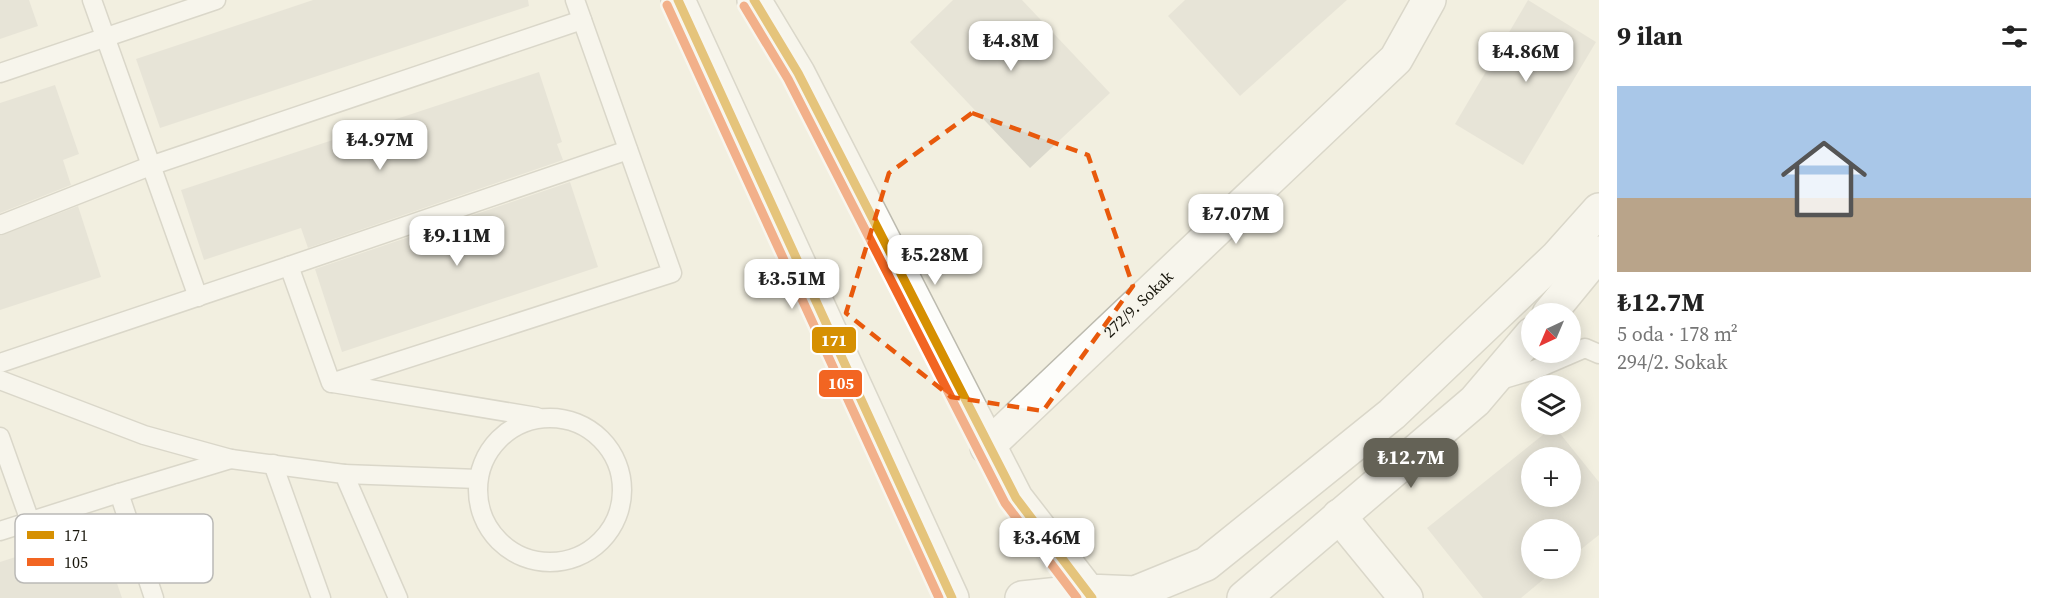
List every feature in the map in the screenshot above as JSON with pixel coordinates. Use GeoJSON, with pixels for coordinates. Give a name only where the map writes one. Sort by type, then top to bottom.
{"type":"FeatureCollection","features":[{"type":"Feature","properties":{"kind":"street"},"geometry":{"type":"LineString","coordinates":[[678,0],[952,598]]}},
{"type":"Feature","properties":{"kind":"street"},"geometry":{"type":"LineString","coordinates":[[754,0],[803,83],[987,447],[1016,498],[1090,594]]}},
{"type":"Feature","properties":{"kind":"street","name":"272/9. Sokak"},"geometry":{"type":"LineString","coordinates":[[987,447],[1396,60],[1429,0]]}},
{"type":"Feature","properties":{"kind":"street"},"geometry":{"type":"LineString","coordinates":[[1022,598],[1135,593],[1206,564],[1392,414],[1557,257],[1599,210]]}},
{"type":"Feature","properties":{"kind":"street"},"geometry":{"type":"LineString","coordinates":[[1558,303],[1599,254]]}},
{"type":"Feature","properties":{"kind":"street"},"geometry":{"type":"LineString","coordinates":[[1244,598],[1475,401],[1521,347]]}},
{"type":"Feature","properties":{"kind":"street"},"geometry":{"type":"LineString","coordinates":[[1339,516],[1406,598]]}},
{"type":"Feature","properties":{"kind":"lane"},"geometry":{"type":"LineString","coordinates":[[92,0],[198,297]]}},
{"type":"Feature","properties":{"kind":"lane"},"geometry":{"type":"LineString","coordinates":[[0,73],[216,0]]}},
{"type":"Feature","properties":{"kind":"lane"},"geometry":{"type":"LineString","coordinates":[[331,383],[672,273],[575,0]]}},
{"type":"Feature","properties":{"kind":"lane"},"geometry":{"type":"LineString","coordinates":[[0,225],[150,166],[582,20]]}},
{"type":"Feature","properties":{"kind":"lane"},"geometry":{"type":"LineString","coordinates":[[0,363],[628,150]]}},
{"type":"Feature","properties":{"kind":"lane"},"geometry":{"type":"LineString","coordinates":[[289,266],[331,383]]}},
{"type":"Feature","properties":{"kind":"lane"},"geometry":{"type":"LineString","coordinates":[[1491,383],[1534,370],[1585,348],[1599,354]]}},
{"type":"Feature","properties":{"kind":"lane"},"geometry":{"type":"LineString","coordinates":[[0,380],[144,435],[231,459],[344,474],[478,479]]}},
{"type":"Feature","properties":{"kind":"lane"},"geometry":{"type":"LineString","coordinates":[[331,383],[541,418],[565,419],[587,428],[605,443],[618,463],[623,488],[620,512],[609,534],[592,550],[570,561],[545,563],[521,557],[501,544],[486,524],[478,502],[478,479],[485,456],[500,438],[519,424],[541,418]]}},
{"type":"Feature","properties":{"kind":"lane"},"geometry":{"type":"LineString","coordinates":[[0,436],[28,514]]}},
{"type":"Feature","properties":{"kind":"lane"},"geometry":{"type":"LineString","coordinates":[[52,514],[231,459]]}},
{"type":"Feature","properties":{"kind":"lane"},"geometry":{"type":"LineString","coordinates":[[273,464],[321,598]]}},
{"type":"Feature","properties":{"kind":"lane"},"geometry":{"type":"LineString","coordinates":[[344,474],[398,598]]}},
{"type":"Feature","properties":{"kind":"lane"},"geometry":{"type":"LineString","coordinates":[[118,493],[125,514]]}},
{"type":"Feature","properties":{"kind":"lane"},"geometry":{"type":"LineString","coordinates":[[0,531],[15,526]]}},
{"type":"Feature","properties":{"kind":"lane"},"geometry":{"type":"LineString","coordinates":[[149,583],[154,598]]}},
{"type":"Feature","properties":{"kind":"highlighted area"},"geometry":{"type":"Polygon","coordinates":[[[972,113],[1088,155],[1133,286],[1043,411],[951,397],[846,313],[889,173],[972,113]]]}},
{"type":"Feature","properties":{"kind":"building"},"geometry":{"type":"Polygon","coordinates":[[[0,0],[29,0],[38,26],[0,39],[0,0]]]}},
{"type":"Feature","properties":{"kind":"building"},"geometry":{"type":"Polygon","coordinates":[[[313,0],[528,0],[529,6],[160,128],[136,59],[313,0]]]}},
{"type":"Feature","properties":{"kind":"building"},"geometry":{"type":"Polygon","coordinates":[[[953,0],[1022,0],[1110,93],[1030,168],[910,42],[953,0]]]}},
{"type":"Feature","properties":{"kind":"building"},"geometry":{"type":"Polygon","coordinates":[[[1185,0],[1347,0],[1240,96],[1168,16],[1185,0]]]}},
{"type":"Feature","properties":{"kind":"building"},"geometry":{"type":"Polygon","coordinates":[[[1528,0],[1596,42],[1523,165],[1455,124],[1528,0]]]}},
{"type":"Feature","properties":{"kind":"building"},"geometry":{"type":"Polygon","coordinates":[[[539,72],[562,142],[557,144],[563,160],[308,248],[301,228],[204,260],[181,190],[539,72]]]}},
{"type":"Feature","properties":{"kind":"building"},"geometry":{"type":"Polygon","coordinates":[[[55,85],[79,154],[63,160],[71,185],[0,213],[0,103],[55,85]]]}},
{"type":"Feature","properties":{"kind":"building"},"geometry":{"type":"Polygon","coordinates":[[[570,182],[598,267],[342,352],[315,269],[570,182]]]}},
{"type":"Feature","properties":{"kind":"building"},"geometry":{"type":"Polygon","coordinates":[[[78,206],[101,277],[0,310],[0,236],[78,206]]]}},
{"type":"Feature","properties":{"kind":"building"},"geometry":{"type":"Polygon","coordinates":[[[1543,435],[1561,435],[1571,447],[1528,447],[1543,435]]]}},
{"type":"Feature","properties":{"kind":"building"},"geometry":{"type":"Polygon","coordinates":[[[1521,453],[1521,507],[1581,507],[1581,460],[1599,482],[1599,535],[1581,549],[1581,519],[1521,519],[1521,579],[1544,579],[1521,598],[1483,598],[1427,528],[1521,453]]]}},
{"type":"Feature","properties":{"kind":"building"},"geometry":{"type":"Polygon","coordinates":[[[15,557],[15,583],[117,583],[122,598],[0,598],[0,562],[15,557]]]}},
{"type":"Feature","properties":{"kind":"transit line","name":"171"},"geometry":{"type":"LineString","coordinates":[[678,0],[952,598]]}},
{"type":"Feature","properties":{"kind":"transit line","name":"171"},"geometry":{"type":"LineString","coordinates":[[754,0],[798,73],[1016,498],[1092,598]]}},
{"type":"Feature","properties":{"kind":"transit line","name":"105"},"geometry":{"type":"LineString","coordinates":[[667,5],[939,598]]}},
{"type":"Feature","properties":{"kind":"transit line","name":"105"},"geometry":{"type":"LineString","coordinates":[[744,6],[788,79],[1005,503],[1077,598]]}}]}
